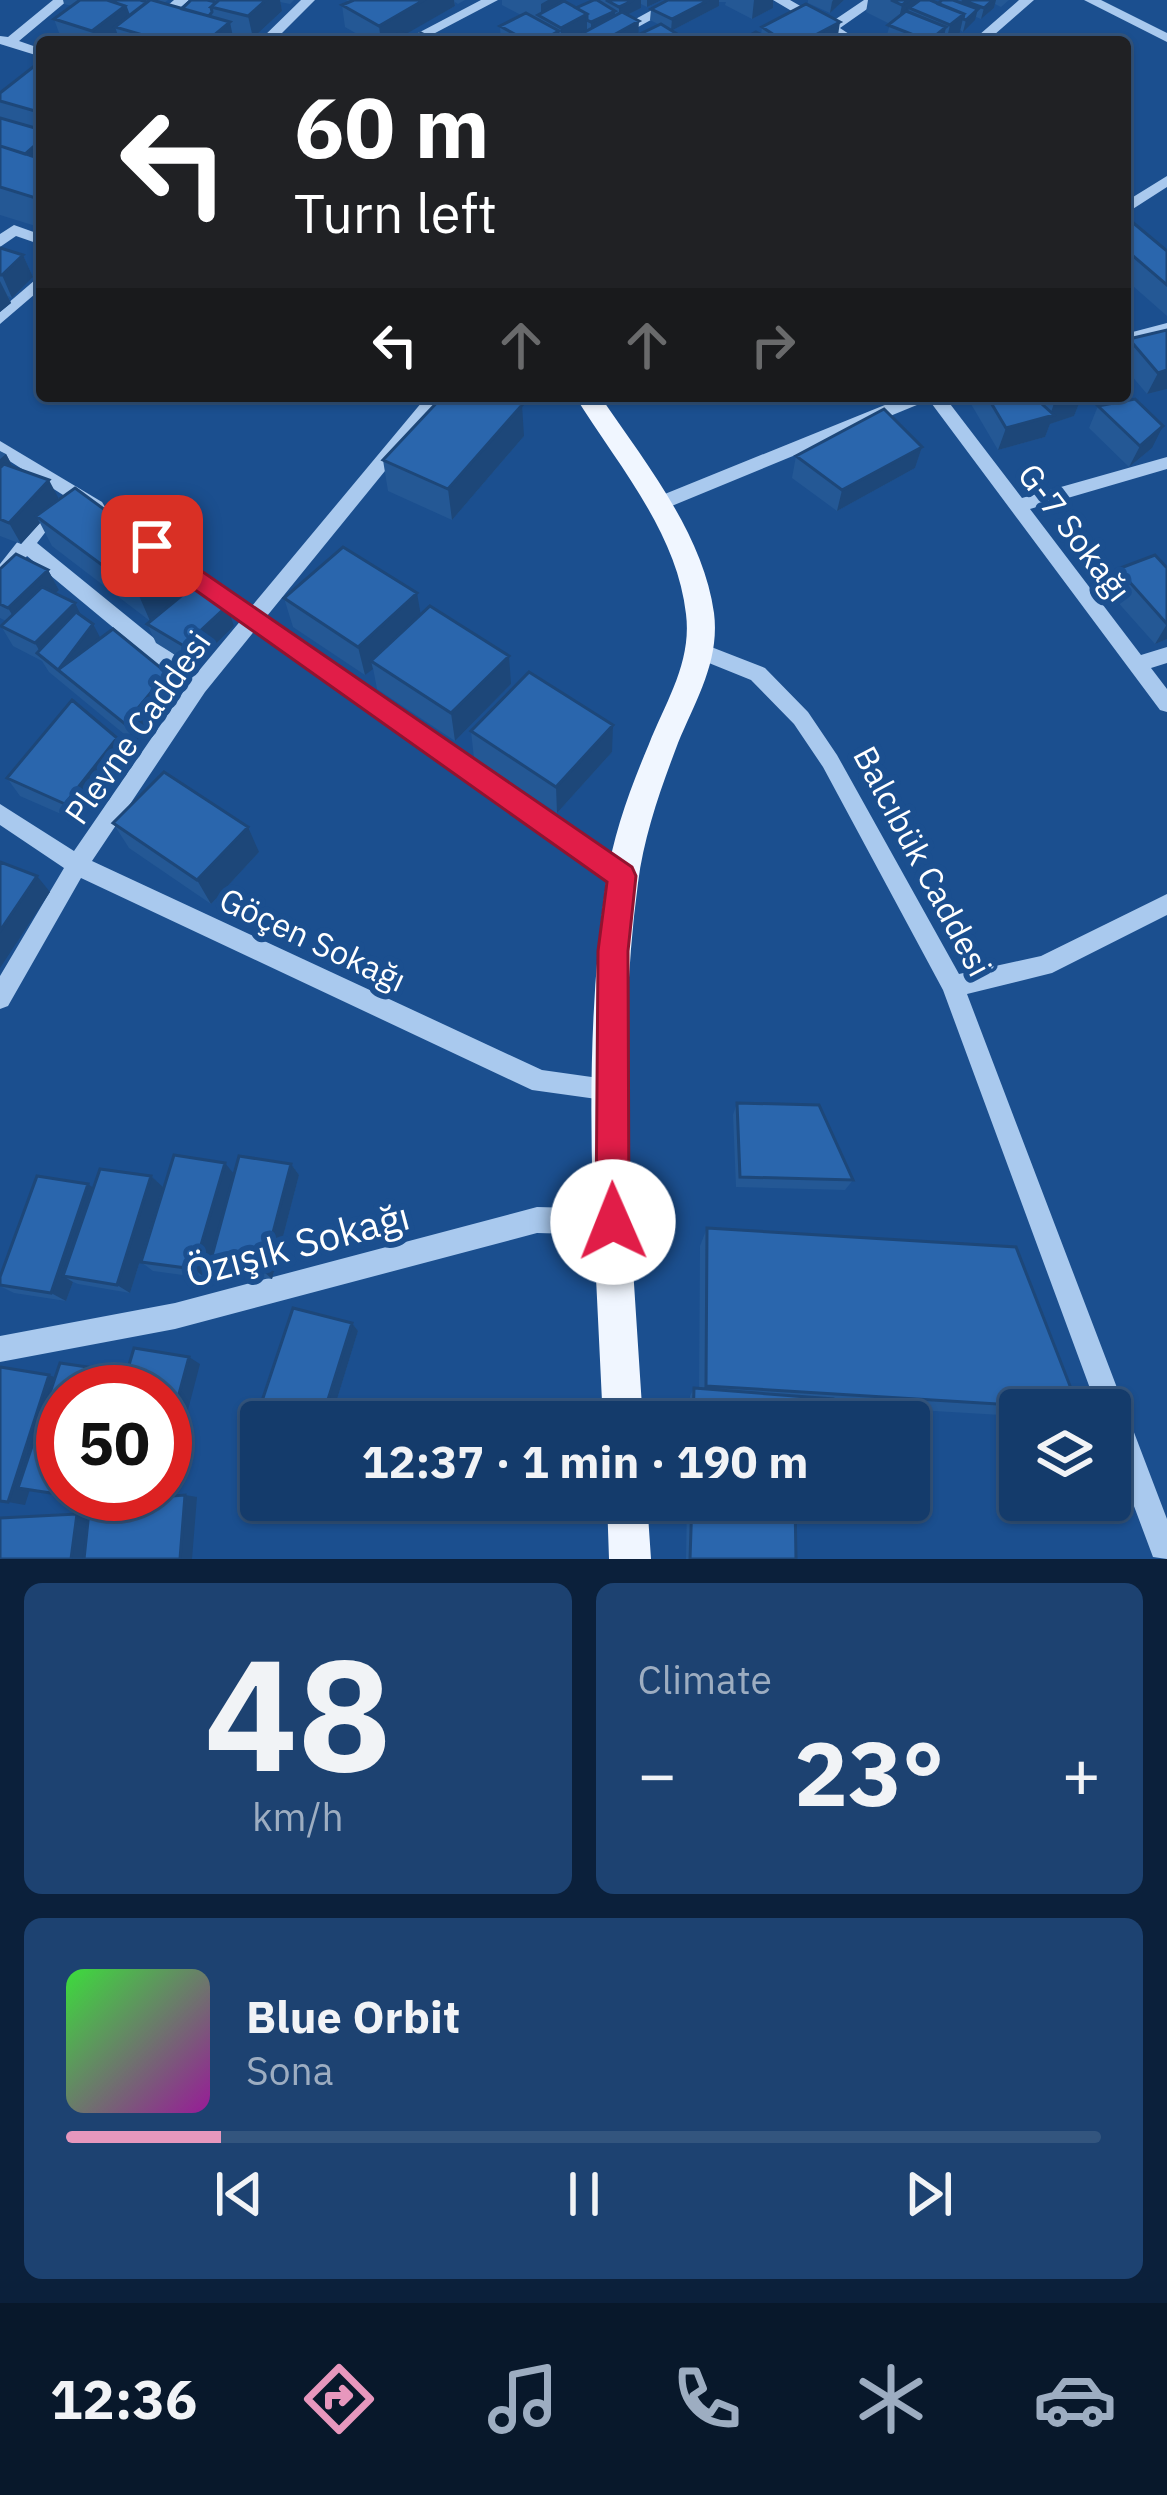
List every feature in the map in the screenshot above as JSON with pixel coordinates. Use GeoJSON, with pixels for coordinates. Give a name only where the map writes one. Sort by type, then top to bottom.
{"type":"FeatureCollection","features":[{"type":"Feature","properties":{"kind":"main road"},"geometry":{"type":"LineString","coordinates":[[595,402],[656,505],[693,581],[701,651],[695,682],[669,730],[637,815],[622,876],[613,951],[613,1222],[622,1401]]}},
{"type":"Feature","properties":{"kind":"main road"},"geometry":{"type":"LineString","coordinates":[[628,1521],[630,1559]]}},
{"type":"Feature","properties":{"kind":"street"},"geometry":{"type":"LineString","coordinates":[[5,41],[61,0]]}},
{"type":"Feature","properties":{"kind":"street"},"geometry":{"type":"LineString","coordinates":[[138,36],[182,0]]}},
{"type":"Feature","properties":{"kind":"street"},"geometry":{"type":"LineString","coordinates":[[271,36],[308,0]]}},
{"type":"Feature","properties":{"kind":"street"},"geometry":{"type":"LineString","coordinates":[[420,36],[491,0]]}},
{"type":"Feature","properties":{"kind":"street"},"geometry":{"type":"LineString","coordinates":[[613,36],[680,0]]}},
{"type":"Feature","properties":{"kind":"street"},"geometry":{"type":"LineString","coordinates":[[780,0],[844,36]]}},
{"type":"Feature","properties":{"kind":"street"},"geometry":{"type":"LineString","coordinates":[[831,28],[873,0]]}},
{"type":"Feature","properties":{"kind":"street"},"geometry":{"type":"LineString","coordinates":[[985,36],[1027,0]]}},
{"type":"Feature","properties":{"kind":"street"},"geometry":{"type":"LineString","coordinates":[[1091,0],[1167,38]]}},
{"type":"Feature","properties":{"kind":"street"},"geometry":{"type":"LineString","coordinates":[[792,25],[810,16]]}},
{"type":"Feature","properties":{"kind":"street"},"geometry":{"type":"LineString","coordinates":[[5,41],[36,51]]}},
{"type":"Feature","properties":{"kind":"street"},"geometry":{"type":"LineString","coordinates":[[1131,204],[1167,180]]}},
{"type":"Feature","properties":{"kind":"street"},"geometry":{"type":"LineString","coordinates":[[0,242],[14,230],[36,238]]}},
{"type":"Feature","properties":{"kind":"street"},"geometry":{"type":"LineString","coordinates":[[0,319],[36,285]]}},
{"type":"Feature","properties":{"kind":"street"},"geometry":{"type":"LineString","coordinates":[[1131,338],[1167,328]]}},
{"type":"Feature","properties":{"kind":"street","name":"Plevne Caddesi"},"geometry":{"type":"LineString","coordinates":[[0,998],[77,866],[198,686],[432,402]]}},
{"type":"Feature","properties":{"kind":"street"},"geometry":{"type":"LineString","coordinates":[[656,505],[908,402]]}},
{"type":"Feature","properties":{"kind":"street","name":"G-7 Sokağı"},"geometry":{"type":"LineString","coordinates":[[939,402],[1167,704]]}},
{"type":"Feature","properties":{"kind":"street"},"geometry":{"type":"LineString","coordinates":[[0,447],[127,528],[622,876]]}},
{"type":"Feature","properties":{"kind":"street"},"geometry":{"type":"LineString","coordinates":[[1017,506],[1167,463]]}},
{"type":"Feature","properties":{"kind":"street"},"geometry":{"type":"LineString","coordinates":[[0,578],[70,489]]}},
{"type":"Feature","properties":{"kind":"street"},"geometry":{"type":"LineString","coordinates":[[28,546],[198,686]]}},
{"type":"Feature","properties":{"kind":"street","name":"Balcıbük Caddesi"},"geometry":{"type":"LineString","coordinates":[[701,651],[758,674],[802,718],[953,986],[990,1096],[1167,1557]]}},
{"type":"Feature","properties":{"kind":"street"},"geometry":{"type":"LineString","coordinates":[[1137,664],[1167,655]]}},
{"type":"Feature","properties":{"kind":"street","name":"Göçen Sokağı"},"geometry":{"type":"LineString","coordinates":[[0,813],[77,866],[541,1082],[611,1090]]}},
{"type":"Feature","properties":{"kind":"street"},"geometry":{"type":"LineString","coordinates":[[953,986],[1044,966],[1167,904]]}},
{"type":"Feature","properties":{"kind":"street","name":"Özışık Sokağı"},"geometry":{"type":"LineString","coordinates":[[0,1349],[175,1316],[537,1220],[613,1222]]}},
{"type":"Feature","properties":{"kind":"building"},"geometry":{"type":"Polygon","coordinates":[[[80,0],[125,6],[92,31],[54,19],[80,0]]]}},
{"type":"Feature","properties":{"kind":"building"},"geometry":{"type":"Polygon","coordinates":[[[107,0],[147,2],[130,15],[125,6],[107,0]]]}},
{"type":"Feature","properties":{"kind":"building"},"geometry":{"type":"Polygon","coordinates":[[[150,0],[230,22],[213,36],[146,36],[115,27],[150,0]]]}},
{"type":"Feature","properties":{"kind":"building"},"geometry":{"type":"Polygon","coordinates":[[[191,0],[216,2],[209,16],[182,9],[191,0]]]}},
{"type":"Feature","properties":{"kind":"building"},"geometry":{"type":"Polygon","coordinates":[[[219,0],[266,0],[248,16],[211,7],[219,0]]]}},
{"type":"Feature","properties":{"kind":"building"},"geometry":{"type":"Polygon","coordinates":[[[354,0],[424,0],[379,26],[342,5],[354,0]]]}},
{"type":"Feature","properties":{"kind":"building"},"geometry":{"type":"Polygon","coordinates":[[[594,0],[615,11],[587,20],[587,14],[576,8],[594,0]]]}},
{"type":"Feature","properties":{"kind":"building"},"geometry":{"type":"Polygon","coordinates":[[[606,0],[634,0],[619,7],[606,0]]]}},
{"type":"Feature","properties":{"kind":"building"},"geometry":{"type":"Polygon","coordinates":[[[668,0],[709,0],[672,19],[651,9],[668,0]]]}},
{"type":"Feature","properties":{"kind":"building"},"geometry":{"type":"Polygon","coordinates":[[[920,0],[964,14],[950,25],[909,8],[920,0]]]}},
{"type":"Feature","properties":{"kind":"building"},"geometry":{"type":"Polygon","coordinates":[[[942,0],[978,9],[966,20],[964,14],[938,4],[942,0]]]}},
{"type":"Feature","properties":{"kind":"building"},"geometry":{"type":"Polygon","coordinates":[[[962,0],[993,0],[984,8],[962,0]]]}},
{"type":"Feature","properties":{"kind":"building"},"geometry":{"type":"Polygon","coordinates":[[[564,1],[587,14],[561,28],[538,15],[564,1]]]}},
{"type":"Feature","properties":{"kind":"building"},"geometry":{"type":"Polygon","coordinates":[[[806,4],[840,22],[813,36],[776,36],[762,27],[806,4]]]}},
{"type":"Feature","properties":{"kind":"building"},"geometry":{"type":"Polygon","coordinates":[[[906,11],[946,27],[935,36],[916,36],[888,25],[906,11]]]}},
{"type":"Feature","properties":{"kind":"building"},"geometry":{"type":"Polygon","coordinates":[[[622,12],[639,21],[612,36],[583,33],[622,12]]]}},
{"type":"Feature","properties":{"kind":"building"},"geometry":{"type":"Polygon","coordinates":[[[526,13],[559,31],[549,36],[518,36],[500,26],[526,13]]]}},
{"type":"Feature","properties":{"kind":"building"},"geometry":{"type":"Polygon","coordinates":[[[661,24],[680,36],[639,36],[661,24]]]}},
{"type":"Feature","properties":{"kind":"building"},"geometry":{"type":"Polygon","coordinates":[[[36,65],[36,111],[0,101],[0,93],[36,65]]]}},
{"type":"Feature","properties":{"kind":"building"},"geometry":{"type":"Polygon","coordinates":[[[0,118],[36,128],[36,144],[25,154],[0,146],[0,118]]]}},
{"type":"Feature","properties":{"kind":"building"},"geometry":{"type":"Polygon","coordinates":[[[0,146],[36,157],[36,198],[0,187],[0,146]]]}},
{"type":"Feature","properties":{"kind":"building"},"geometry":{"type":"Polygon","coordinates":[[[1131,221],[1167,251],[1167,285],[1131,254],[1131,221]]]}},
{"type":"Feature","properties":{"kind":"building"},"geometry":{"type":"Polygon","coordinates":[[[0,248],[23,255],[2,275],[0,275],[0,248]]]}},
{"type":"Feature","properties":{"kind":"building"},"geometry":{"type":"Polygon","coordinates":[[[1167,330],[1167,370],[1158,373],[1131,339],[1167,330]]]}},
{"type":"Feature","properties":{"kind":"building"},"geometry":{"type":"Polygon","coordinates":[[[1131,400],[1163,426],[1140,446],[1098,406],[1131,400]]]}},
{"type":"Feature","properties":{"kind":"building"},"geometry":{"type":"Polygon","coordinates":[[[437,402],[522,405],[448,489],[383,460],[437,402]]]}},
{"type":"Feature","properties":{"kind":"building"},"geometry":{"type":"Polygon","coordinates":[[[991,402],[1040,402],[1054,415],[1006,428],[991,402]]]}},
{"type":"Feature","properties":{"kind":"building"},"geometry":{"type":"Polygon","coordinates":[[[884,409],[922,447],[842,490],[796,456],[884,409]]]}},
{"type":"Feature","properties":{"kind":"building"},"geometry":{"type":"Polygon","coordinates":[[[4,464],[49,480],[9,523],[0,519],[0,468],[4,464]]]}},
{"type":"Feature","properties":{"kind":"building"},"geometry":{"type":"Polygon","coordinates":[[[75,488],[176,562],[137,591],[36,516],[75,488]]]}},
{"type":"Feature","properties":{"kind":"building"},"geometry":{"type":"Polygon","coordinates":[[[343,547],[417,593],[358,647],[284,598],[343,547]]]}},
{"type":"Feature","properties":{"kind":"building"},"geometry":{"type":"Polygon","coordinates":[[[16,554],[48,570],[8,608],[0,604],[0,569],[16,554]]]}},
{"type":"Feature","properties":{"kind":"building"},"geometry":{"type":"Polygon","coordinates":[[[1155,555],[1167,568],[1167,624],[1118,569],[1155,555]]]}},
{"type":"Feature","properties":{"kind":"building"},"geometry":{"type":"Polygon","coordinates":[[[197,583],[227,606],[184,646],[147,624],[197,583]]]}},
{"type":"Feature","properties":{"kind":"building"},"geometry":{"type":"Polygon","coordinates":[[[42,587],[75,603],[35,643],[1,626],[42,587]]]}},
{"type":"Feature","properties":{"kind":"building"},"geometry":{"type":"Polygon","coordinates":[[[430,606],[509,656],[451,713],[371,661],[430,606]]]}},
{"type":"Feature","properties":{"kind":"building"},"geometry":{"type":"Polygon","coordinates":[[[76,612],[93,624],[59,669],[113,629],[167,673],[125,724],[37,653],[76,612]]]}},
{"type":"Feature","properties":{"kind":"building"},"geometry":{"type":"Polygon","coordinates":[[[529,672],[613,725],[556,787],[471,731],[529,672]]]}},
{"type":"Feature","properties":{"kind":"building"},"geometry":{"type":"Polygon","coordinates":[[[72,700],[117,738],[65,804],[7,778],[72,700]]]}},
{"type":"Feature","properties":{"kind":"building"},"geometry":{"type":"Polygon","coordinates":[[[164,772],[248,827],[197,880],[113,823],[164,772]]]}},
{"type":"Feature","properties":{"kind":"building"},"geometry":{"type":"Polygon","coordinates":[[[0,862],[37,876],[0,931],[0,862]]]}},
{"type":"Feature","properties":{"kind":"building"},"geometry":{"type":"Polygon","coordinates":[[[737,1103],[819,1105],[853,1180],[740,1177],[737,1103]]]}},
{"type":"Feature","properties":{"kind":"building"},"geometry":{"type":"Polygon","coordinates":[[[174,1155],[225,1163],[194,1269],[141,1262],[174,1155]]]}},
{"type":"Feature","properties":{"kind":"building"},"geometry":{"type":"Polygon","coordinates":[[[239,1156],[291,1164],[263,1271],[210,1263],[239,1156]]]}},
{"type":"Feature","properties":{"kind":"building"},"geometry":{"type":"Polygon","coordinates":[[[100,1169],[151,1176],[117,1285],[63,1276],[100,1169]]]}},
{"type":"Feature","properties":{"kind":"building"},"geometry":{"type":"Polygon","coordinates":[[[37,1176],[88,1184],[51,1293],[0,1285],[37,1176]]]}},
{"type":"Feature","properties":{"kind":"building"},"geometry":{"type":"Polygon","coordinates":[[[707,1228],[1016,1247],[1071,1389],[999,1389],[999,1404],[706,1386],[707,1228]]]}},
{"type":"Feature","properties":{"kind":"building"},"geometry":{"type":"Polygon","coordinates":[[[293,1308],[352,1323],[328,1401],[262,1401],[293,1308]]]}},
{"type":"Feature","properties":{"kind":"building"},"geometry":{"type":"Polygon","coordinates":[[[134,1348],[189,1357],[187,1365],[129,1365],[134,1348]]]}},
{"type":"Feature","properties":{"kind":"building"},"geometry":{"type":"Polygon","coordinates":[[[0,1367],[36,1373],[36,1415],[8,1502],[0,1501],[0,1367]]]}},
{"type":"Feature","properties":{"kind":"building"},"geometry":{"type":"Polygon","coordinates":[[[694,1388],[833,1401],[694,1401],[694,1388]]]}},
{"type":"Feature","properties":{"kind":"building"},"geometry":{"type":"Polygon","coordinates":[[[36,1434],[36,1491],[18,1488],[36,1434]]]}},
{"type":"Feature","properties":{"kind":"building"},"geometry":{"type":"Polygon","coordinates":[[[0,1518],[76,1521],[71,1559],[0,1559],[0,1518]]]}},
{"type":"Feature","properties":{"kind":"building"},"geometry":{"type":"Polygon","coordinates":[[[88,1521],[183,1521],[180,1559],[84,1559],[88,1521]]]}},
{"type":"Feature","properties":{"kind":"building"},"geometry":{"type":"Polygon","coordinates":[[[691,1521],[795,1521],[796,1559],[690,1559],[691,1521]]]}},
{"type":"Feature","properties":{"kind":"route"},"geometry":{"type":"LineString","coordinates":[[152,546],[622,876],[613,951],[613,1222]]}}]}
